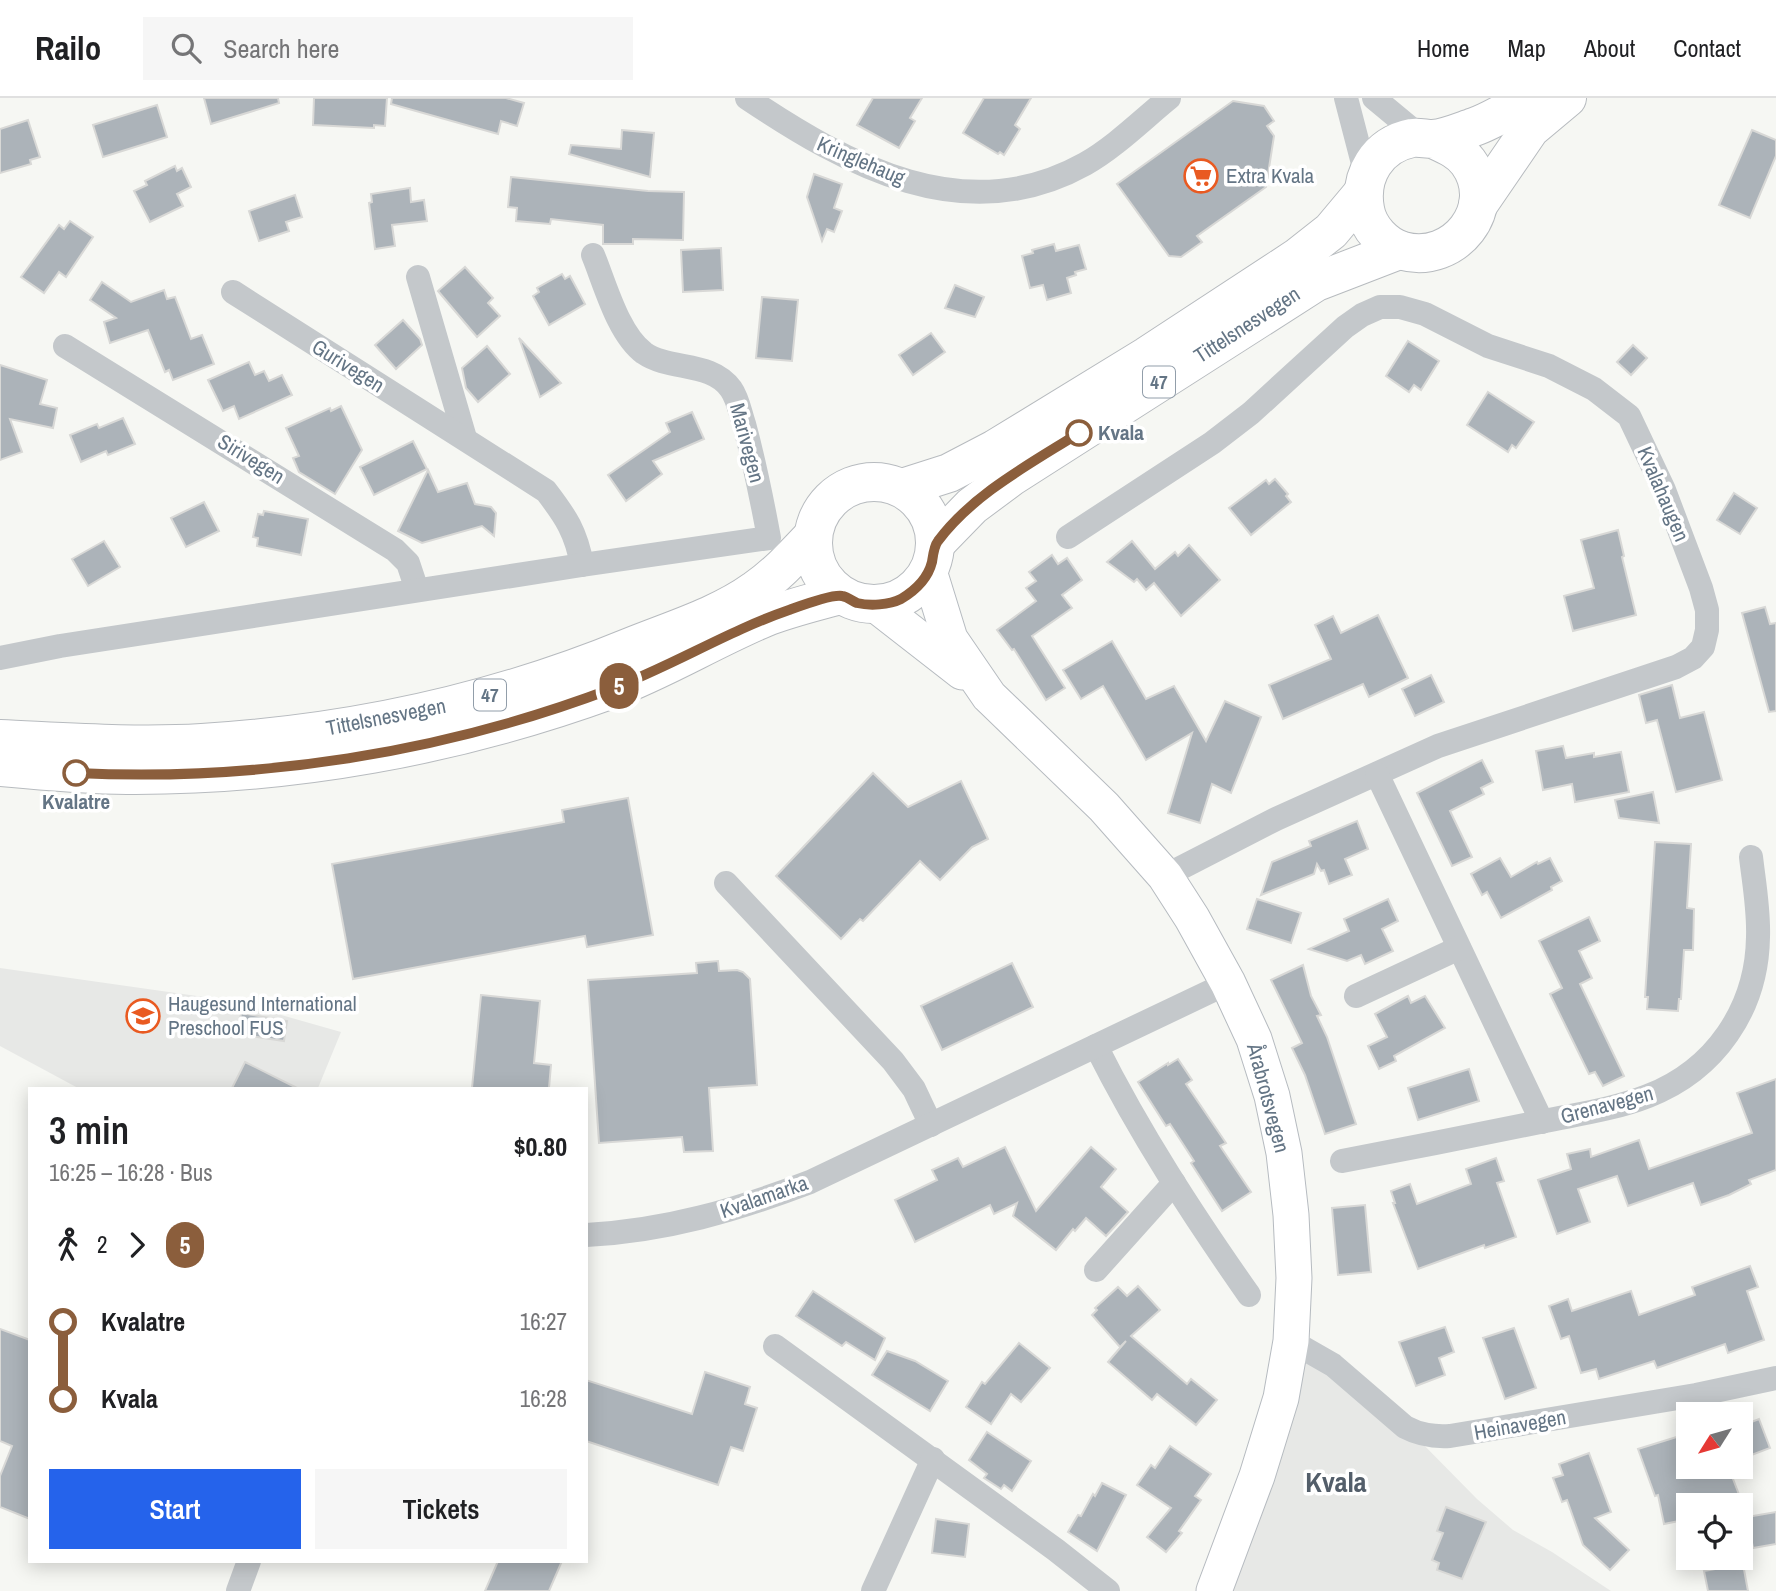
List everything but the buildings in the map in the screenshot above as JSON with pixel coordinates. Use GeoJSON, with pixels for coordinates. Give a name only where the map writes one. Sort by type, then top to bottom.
{"type":"FeatureCollection","features":[{"type":"Feature","properties":{"kind":"main road","name":"47"},"geometry":{"type":"LineString","coordinates":[[1364,185],[1375,159],[1388,147],[1410,138],[1427,138],[1477,126],[1531,98]]}},
{"type":"Feature","properties":{"kind":"main road","name":"47"},"geometry":{"type":"LineString","coordinates":[[1399,250],[1420,254],[1440,250],[1458,240],[1471,225],[1478,205],[1530,129],[1567,98]]}},
{"type":"Feature","properties":{"kind":"main road"},"geometry":{"type":"LineString","coordinates":[[1427,138],[1454,148],[1468,163],[1477,184],[1478,205]]}},
{"type":"Feature","properties":{"kind":"main road"},"geometry":{"type":"LineString","coordinates":[[1364,185],[1366,218],[1380,237],[1399,250]]}},
{"type":"Feature","properties":{"kind":"main road","name":"Tittelsnesvegen"},"geometry":{"type":"LineString","coordinates":[[902,488],[949,473],[995,449],[1146,356],[1298,257],[1331,231],[1364,185]]}},
{"type":"Feature","properties":{"kind":"main road","name":"Tittelsnesvegen"},"geometry":{"type":"LineString","coordinates":[[933,557],[972,506],[1011,477],[1315,282],[1399,250]]}},
{"type":"Feature","properties":{"kind":"main road","name":"47"},"geometry":{"type":"LineString","coordinates":[[813,536],[824,509],[845,489],[864,483],[883,483],[902,488]]}},
{"type":"Feature","properties":{"kind":"main road"},"geometry":{"type":"LineString","coordinates":[[902,488],[920,502],[932,521],[933,557]]}},
{"type":"Feature","properties":{"kind":"main road"},"geometry":{"type":"LineString","coordinates":[[813,536],[814,558],[824,579],[840,595],[858,603],[876,605]]}},
{"type":"Feature","properties":{"kind":"main road","name":"Tittelsnesvegen"},"geometry":{"type":"LineString","coordinates":[[0,739],[201,743],[314,731],[414,715],[516,688],[600,660],[715,613],[754,591],[779,571],[813,536]]}},
{"type":"Feature","properties":{"kind":"main road","name":"47"},"geometry":{"type":"LineString","coordinates":[[876,605],[898,601],[916,589],[933,557]]}},
{"type":"Feature","properties":{"kind":"main road","name":"Årabrotsvegen"},"geometry":{"type":"LineString","coordinates":[[933,557],[950,639],[983,688]]}},
{"type":"Feature","properties":{"kind":"main road","name":"Tittelsnesvegen"},"geometry":{"type":"LineString","coordinates":[[0,767],[126,775],[204,774],[320,763],[423,745],[529,717],[612,689],[764,619],[840,595]]}},
{"type":"Feature","properties":{"kind":"main road","name":"Årabrotsvegen"},"geometry":{"type":"LineString","coordinates":[[876,605],[983,688],[1104,807],[1165,876],[1228,983],[1254,1039],[1272,1096],[1284,1153],[1294,1278],[1291,1341],[1281,1398],[1261,1463],[1214,1591]]}},
{"type":"Feature","properties":{"kind":"street","name":"Kringlehaug"},"geometry":{"type":"LineString","coordinates":[[750,99],[808,139],[897,180],[956,192],[983,192],[1032,185],[1085,164],[1169,98]]}},
{"type":"Feature","properties":{"kind":"street"},"geometry":{"type":"LineString","coordinates":[[1346,98],[1364,185]]}},
{"type":"Feature","properties":{"kind":"street"},"geometry":{"type":"LineString","coordinates":[[1374,98],[1427,138]]}},
{"type":"Feature","properties":{"kind":"street","name":"Marivegen"},"geometry":{"type":"LineString","coordinates":[[582,565],[769,538],[753,457],[732,389],[719,377],[645,354],[624,331],[593,255]]}},
{"type":"Feature","properties":{"kind":"street"},"geometry":{"type":"LineString","coordinates":[[418,277],[465,438]]}},
{"type":"Feature","properties":{"kind":"street","name":"Gurivegen"},"geometry":{"type":"LineString","coordinates":[[233,292],[545,491],[570,524],[578,541],[582,565]]}},
{"type":"Feature","properties":{"kind":"street","name":"Kvalahaugen"},"geometry":{"type":"LineString","coordinates":[[1068,537],[1212,443],[1251,413],[1362,314],[1380,307],[1400,307],[1424,314],[1488,346],[1549,366],[1594,389],[1629,416],[1664,490],[1701,587],[1707,610],[1707,629],[1703,647],[1693,658],[1676,667],[1438,746],[1276,819],[1165,876]]}},
{"type":"Feature","properties":{"kind":"street","name":"Sirivegen"},"geometry":{"type":"LineString","coordinates":[[65,346],[395,550],[408,563],[417,590]]}},
{"type":"Feature","properties":{"kind":"street"},"geometry":{"type":"LineString","coordinates":[[0,658],[60,646],[582,565]]}},
{"type":"Feature","properties":{"kind":"street","name":"Grenavegen"},"geometry":{"type":"LineString","coordinates":[[1377,774],[1542,1122]]}},
{"type":"Feature","properties":{"kind":"street","name":"Grenavegen"},"geometry":{"type":"LineString","coordinates":[[1342,1161],[1622,1105],[1671,1087],[1694,1072],[1717,1051],[1734,1025],[1767,950],[1758,924],[1751,858]]}},
{"type":"Feature","properties":{"kind":"street"},"geometry":{"type":"LineString","coordinates":[[726,883],[893,1061],[915,1089],[931,1125]]}},
{"type":"Feature","properties":{"kind":"street"},"geometry":{"type":"LineString","coordinates":[[1356,996],[1459,948]]}},
{"type":"Feature","properties":{"kind":"street","name":"Kvalamarka"},"geometry":{"type":"LineString","coordinates":[[588,1235],[625,1233],[691,1221],[752,1204],[810,1182],[1228,983]]}},
{"type":"Feature","properties":{"kind":"street"},"geometry":{"type":"LineString","coordinates":[[1096,1046],[1136,1123],[1249,1295]]}},
{"type":"Feature","properties":{"kind":"street"},"geometry":{"type":"LineString","coordinates":[[1096,1270],[1174,1183]]}},
{"type":"Feature","properties":{"kind":"street","name":"Heinavegen"},"geometry":{"type":"LineString","coordinates":[[1291,1341],[1334,1365],[1405,1427],[1418,1434],[1434,1437],[1696,1395],[1776,1378]]}},
{"type":"Feature","properties":{"kind":"street"},"geometry":{"type":"LineString","coordinates":[[775,1346],[933,1459],[1108,1591]]}},
{"type":"Feature","properties":{"kind":"street"},"geometry":{"type":"LineString","coordinates":[[873,1591],[933,1459]]}},
{"type":"Feature","properties":{"kind":"street"},"geometry":{"type":"LineString","coordinates":[[243,1590],[249,1563]]}},
{"type":"Feature","properties":{"kind":"shaded area","name":"Haugesund International Preschool FUS"},"geometry":{"type":"Polygon","coordinates":[[[0,968],[232,1001],[341,1032],[318,1087],[76,1087],[0,1046],[0,968]]]}},
{"type":"Feature","properties":{"kind":"shaded area"},"geometry":{"type":"Polygon","coordinates":[[[1294,1342],[1415,1436],[1477,1499],[1513,1530],[1611,1591],[1222,1591],[1294,1342]]]}},
{"type":"Feature","properties":{"kind":"bus line","name":"5"},"geometry":{"type":"LineString","coordinates":[[76,773],[204,774],[320,763],[423,745],[529,717],[612,689],[764,619],[799,606],[840,595],[858,603],[876,605],[898,601],[916,589],[929,571],[936,543],[972,506],[1079,433]]}},
{"type":"Feature","properties":{"kind":"place","name":"Extra Kvala"},"geometry":{"type":"Point","coordinates":[1201,176]}},
{"type":"Feature","properties":{"kind":"place","name":"Kvala"},"geometry":{"type":"Point","coordinates":[1079,433]}},
{"type":"Feature","properties":{"kind":"place","name":"Kvalatre"},"geometry":{"type":"Point","coordinates":[76,773]}},
{"type":"Feature","properties":{"kind":"place","name":"Haugesund International Preschool FUS"},"geometry":{"type":"Point","coordinates":[143,1016]}},
{"type":"Feature","properties":{"kind":"district","name":"Kvala"},"geometry":{"type":"Point","coordinates":[1336,1482]}}]}
